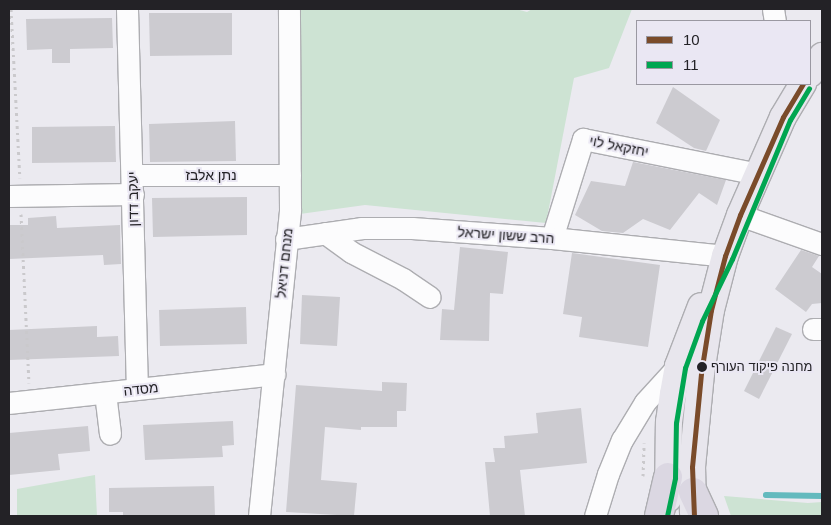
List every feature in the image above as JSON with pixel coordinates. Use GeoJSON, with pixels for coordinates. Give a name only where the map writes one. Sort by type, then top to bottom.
{"type":"FeatureCollection","features":[{"type":"Feature","properties":{"kind":"highway"},"geometry":{"type":"LineString","coordinates":[[656,477],[659,516]]}},
{"type":"Feature","properties":{"kind":"main road"},"geometry":{"type":"LineString","coordinates":[[697,508],[692,467],[701,373],[711,310],[726,256],[740,216],[784,117],[802,85]]}},
{"type":"Feature","properties":{"kind":"main road"},"geometry":{"type":"LineString","coordinates":[[668,516],[656,477],[669,422],[678,366],[695,318],[726,256]]}},
{"type":"Feature","properties":{"kind":"street","name":"יעקב דדון"},"geometry":{"type":"LineString","coordinates":[[127,9],[137,389]]}},
{"type":"Feature","properties":{"kind":"street","name":"מנחם דניאל"},"geometry":{"type":"LineString","coordinates":[[259,516],[290,210],[289,9]]}},
{"type":"Feature","properties":{"kind":"street","name":"יחזקאל לוי"},"geometry":{"type":"LineString","coordinates":[[552,238],[583,138],[758,174]]}},
{"type":"Feature","properties":{"kind":"street","name":"נתן אלבז"},"geometry":{"type":"LineString","coordinates":[[9,196],[133,184],[290,176]]}},
{"type":"Feature","properties":{"kind":"street"},"geometry":{"type":"LineString","coordinates":[[740,216],[822,244]]}},
{"type":"Feature","properties":{"kind":"street","name":"הרב ששון ישראל"},"geometry":{"type":"LineString","coordinates":[[286,239],[362,228],[412,228],[552,238],[726,256]]}},
{"type":"Feature","properties":{"kind":"street"},"geometry":{"type":"LineString","coordinates":[[325,234],[351,252],[403,279],[430,297]]}},
{"type":"Feature","properties":{"kind":"street"},"geometry":{"type":"LineString","coordinates":[[595,516],[608,474],[622,440],[645,402],[678,366]]}},
{"type":"Feature","properties":{"kind":"street","name":"מסדה"},"geometry":{"type":"LineString","coordinates":[[9,403],[274,374]]}},
{"type":"Feature","properties":{"kind":"street"},"geometry":{"type":"LineString","coordinates":[[105,393],[110,434]]}},
{"type":"Feature","properties":{"kind":"path"},"geometry":{"type":"LineString","coordinates":[[644,440],[656,477]]}},
{"type":"Feature","properties":{"kind":"green space"},"geometry":{"type":"Polygon","coordinates":[[[299,9],[516,9],[527,12],[532,9],[632,9],[609,68],[574,78],[546,223],[365,205],[300,214],[302,172],[299,9]]]}},
{"type":"Feature","properties":{"kind":"green space"},"geometry":{"type":"Polygon","coordinates":[[[95,475],[97,516],[17,516],[17,489],[95,475]]]}},
{"type":"Feature","properties":{"kind":"green space"},"geometry":{"type":"Polygon","coordinates":[[[724,496],[808,503],[822,502],[822,516],[731,516],[724,496]]]}},
{"type":"Feature","properties":{"kind":"building"},"geometry":{"type":"Polygon","coordinates":[[[149,13],[232,13],[232,55],[150,56],[149,13]]]}},
{"type":"Feature","properties":{"kind":"building"},"geometry":{"type":"Polygon","coordinates":[[[112,18],[113,48],[70,49],[70,63],[52,63],[52,49],[27,50],[26,19],[112,18]]]}},
{"type":"Feature","properties":{"kind":"building"},"geometry":{"type":"Polygon","coordinates":[[[673,87],[720,120],[706,151],[694,148],[656,123],[673,87]]]}},
{"type":"Feature","properties":{"kind":"building"},"geometry":{"type":"Polygon","coordinates":[[[235,121],[236,161],[150,162],[149,124],[235,121]]]}},
{"type":"Feature","properties":{"kind":"building"},"geometry":{"type":"Polygon","coordinates":[[[115,126],[116,162],[32,163],[32,127],[115,126]]]}},
{"type":"Feature","properties":{"kind":"building"},"geometry":{"type":"Polygon","coordinates":[[[633,162],[726,180],[717,205],[699,193],[670,230],[643,219],[623,233],[602,231],[575,215],[591,181],[625,186],[633,162]]]}},
{"type":"Feature","properties":{"kind":"building"},"geometry":{"type":"Polygon","coordinates":[[[247,197],[247,235],[153,237],[152,198],[247,197]]]}},
{"type":"Feature","properties":{"kind":"building"},"geometry":{"type":"Polygon","coordinates":[[[56,216],[57,228],[120,225],[121,264],[104,265],[103,255],[9,259],[9,225],[28,225],[28,218],[56,216]]]}},
{"type":"Feature","properties":{"kind":"building"},"geometry":{"type":"Polygon","coordinates":[[[460,247],[508,252],[503,294],[490,293],[489,341],[440,340],[442,309],[454,310],[460,247]]]}},
{"type":"Feature","properties":{"kind":"building"},"geometry":{"type":"Polygon","coordinates":[[[801,250],[819,256],[812,267],[822,274],[822,303],[812,304],[806,312],[775,289],[801,250]]]}},
{"type":"Feature","properties":{"kind":"building"},"geometry":{"type":"Polygon","coordinates":[[[572,253],[660,265],[648,347],[579,337],[582,317],[563,314],[572,253]]]}},
{"type":"Feature","properties":{"kind":"building"},"geometry":{"type":"Polygon","coordinates":[[[302,295],[340,297],[337,346],[300,344],[302,295]]]}},
{"type":"Feature","properties":{"kind":"building"},"geometry":{"type":"Polygon","coordinates":[[[246,307],[247,344],[160,346],[159,310],[246,307]]]}},
{"type":"Feature","properties":{"kind":"building"},"geometry":{"type":"Polygon","coordinates":[[[97,326],[97,337],[118,336],[119,356],[9,360],[9,330],[97,326]]]}},
{"type":"Feature","properties":{"kind":"building"},"geometry":{"type":"Polygon","coordinates":[[[776,327],[792,334],[759,399],[744,391],[776,327]]]}},
{"type":"Feature","properties":{"kind":"building"},"geometry":{"type":"Polygon","coordinates":[[[382,382],[407,383],[406,411],[397,411],[397,427],[361,427],[361,430],[325,427],[321,480],[357,483],[354,516],[286,512],[296,385],[382,391],[382,382]]]}},
{"type":"Feature","properties":{"kind":"building"},"geometry":{"type":"Polygon","coordinates":[[[581,408],[587,463],[520,470],[525,516],[490,516],[485,462],[495,462],[493,448],[505,448],[504,436],[538,433],[536,413],[581,408]]]}},
{"type":"Feature","properties":{"kind":"building"},"geometry":{"type":"Polygon","coordinates":[[[233,421],[234,445],[222,446],[223,457],[145,460],[143,425],[233,421]]]}},
{"type":"Feature","properties":{"kind":"building"},"geometry":{"type":"Polygon","coordinates":[[[88,426],[90,451],[58,454],[60,470],[9,475],[9,433],[88,426]]]}},
{"type":"Feature","properties":{"kind":"building"},"geometry":{"type":"Polygon","coordinates":[[[214,486],[215,516],[123,516],[123,512],[109,512],[109,488],[214,486]]]}},
{"type":"Feature","properties":{"kind":"waterway"},"geometry":{"type":"LineString","coordinates":[[766,495],[822,496]]}},
{"type":"Feature","properties":{"kind":"transit line","name":"10"},"geometry":{"type":"LineString","coordinates":[[694,516],[692,467],[701,373],[711,310],[725,256],[740,215],[783,117],[802,85]]}},
{"type":"Feature","properties":{"kind":"transit line","name":"11"},"geometry":{"type":"LineString","coordinates":[[667,516],[675,478],[676,423],[685,368],[702,321],[732,259],[790,120],[809,88]]}},
{"type":"Feature","properties":{"kind":"place","name":"מחנה פיקוד העורף"},"geometry":{"type":"Point","coordinates":[702,367]}}]}
